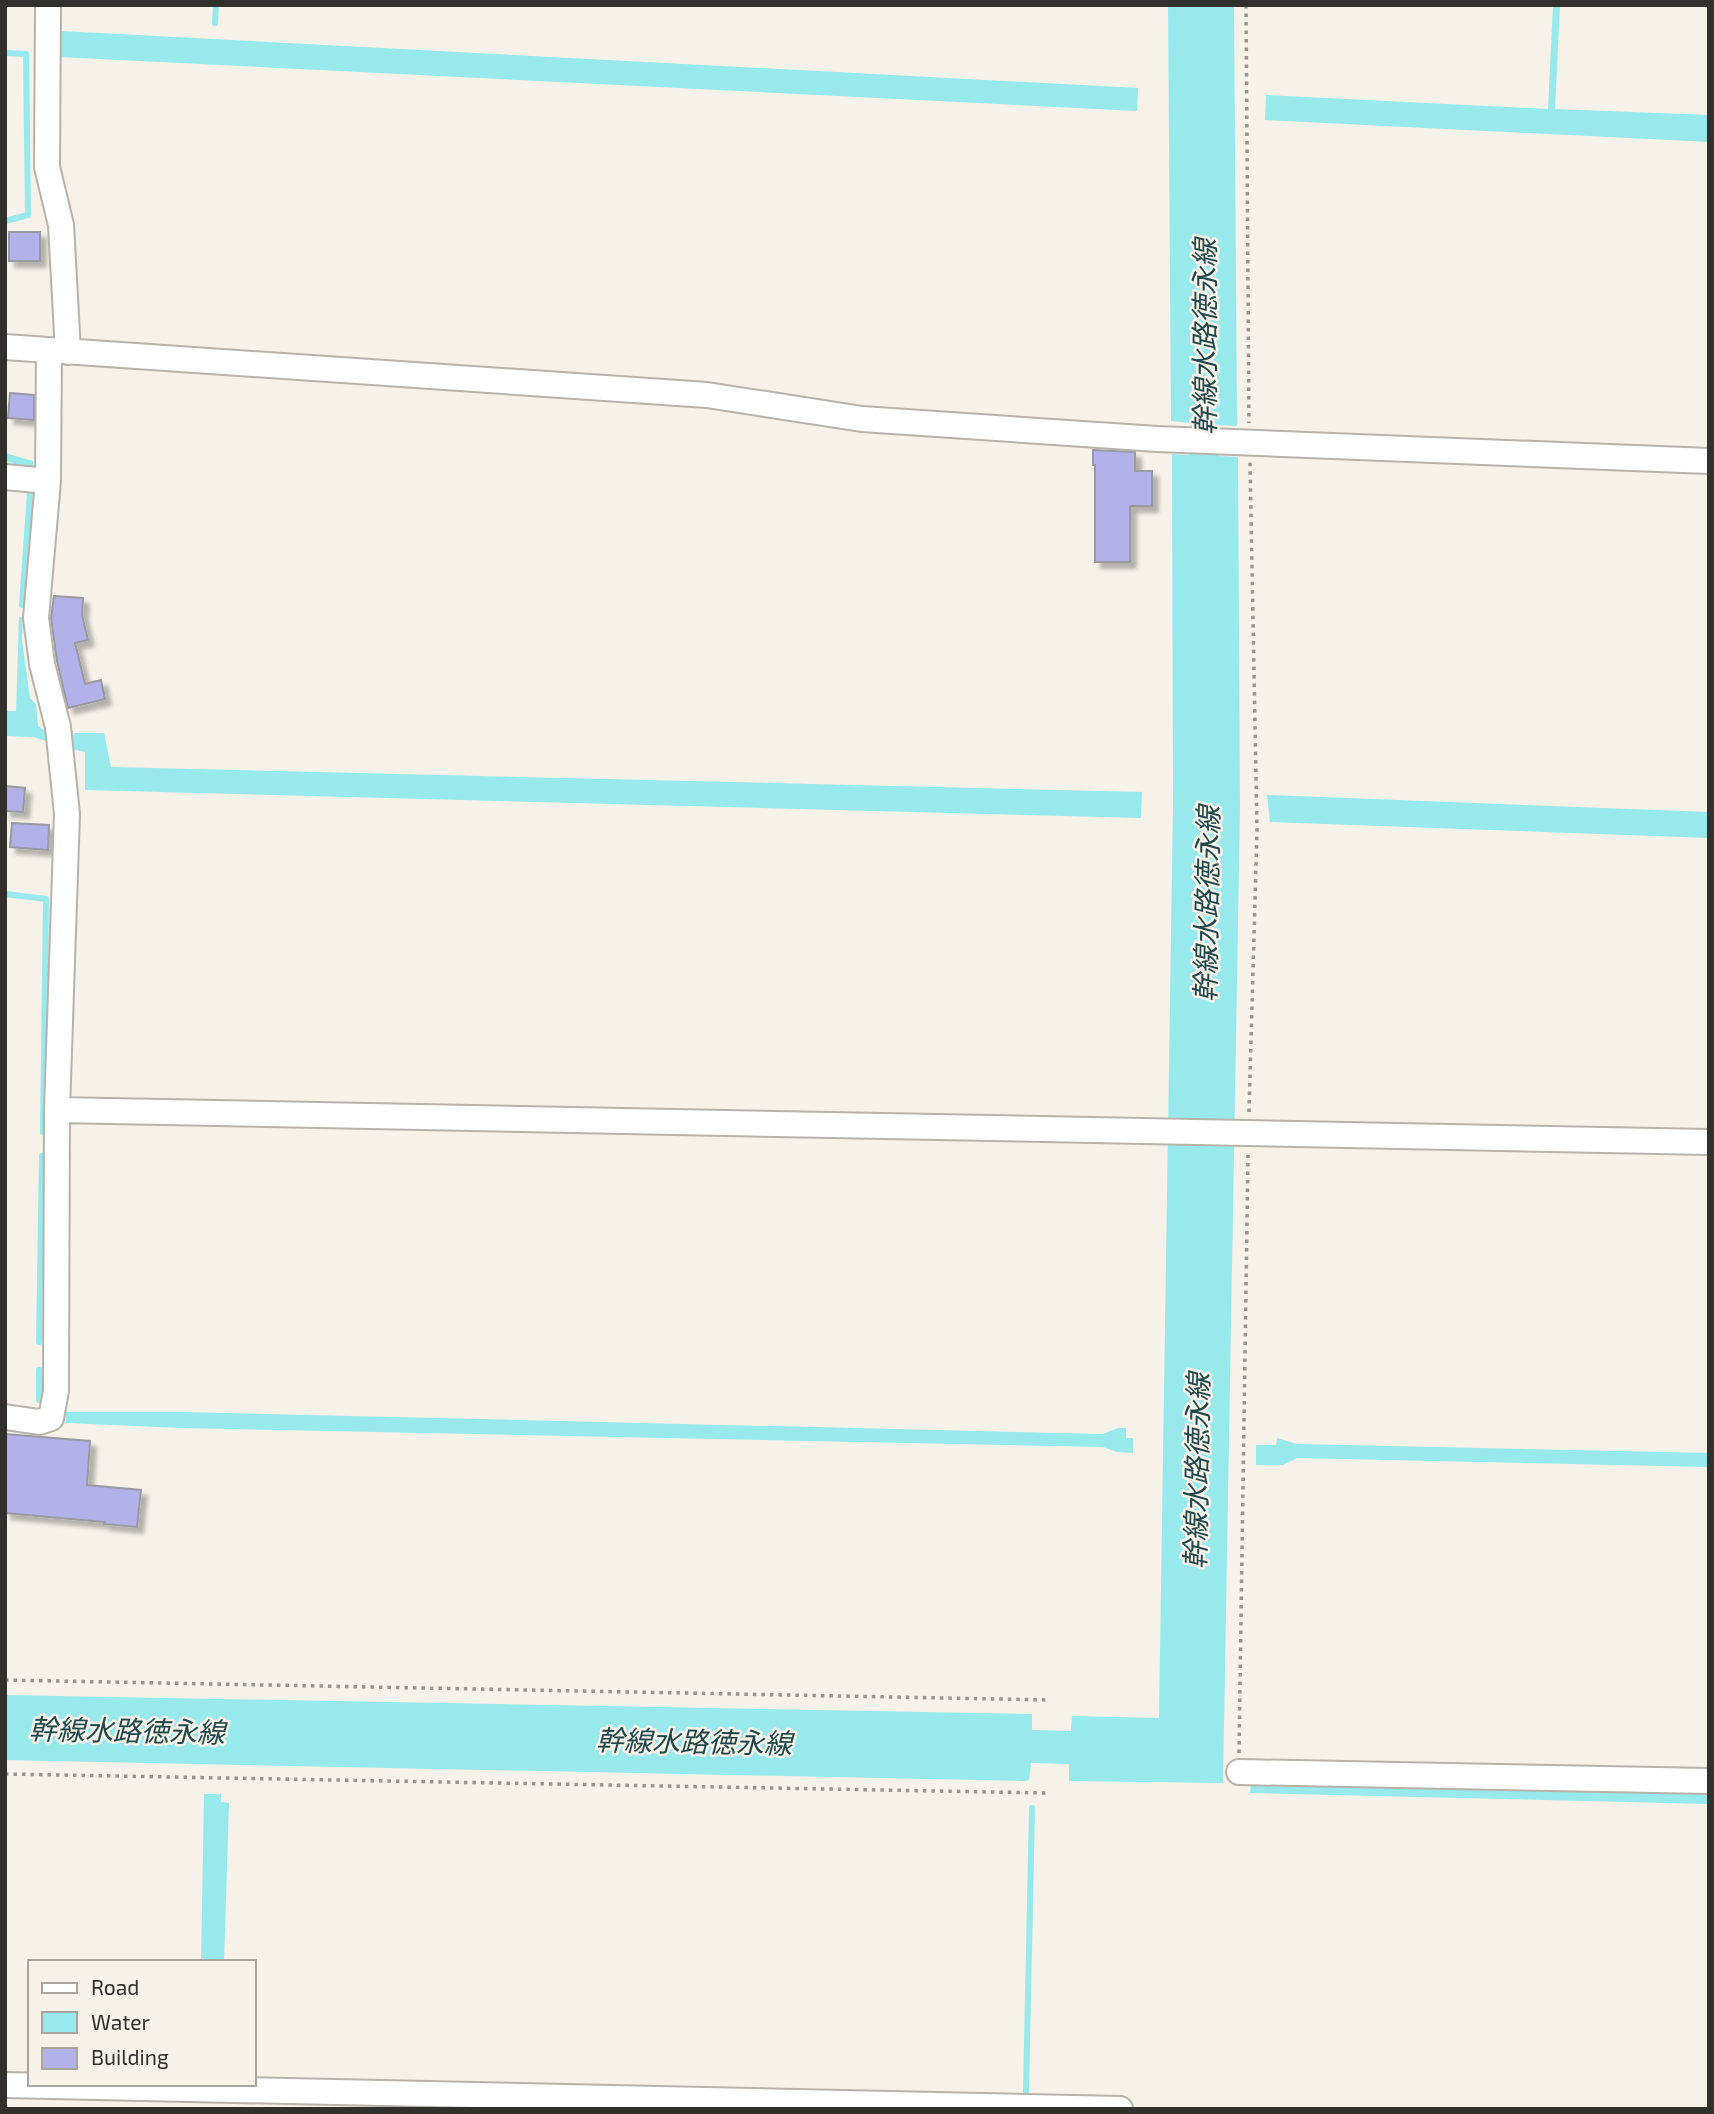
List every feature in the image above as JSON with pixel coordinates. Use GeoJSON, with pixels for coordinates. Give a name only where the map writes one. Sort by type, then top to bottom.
{"type":"FeatureCollection","features":[{"type":"Feature","properties":{"kind":"street"},"geometry":{"type":"LineString","coordinates":[[5,1417],[39,1422],[51,1418],[56,1391],[57,1110],[66,814],[60,738],[42,664],[36,618],[59,351],[61,225],[47,167],[48,5]]}},
{"type":"Feature","properties":{"kind":"street"},"geometry":{"type":"LineString","coordinates":[[5,347],[707,395],[862,419],[1182,440],[1709,461]]}},
{"type":"Feature","properties":{"kind":"street"},"geometry":{"type":"LineString","coordinates":[[5,477],[48,481]]}},
{"type":"Feature","properties":{"kind":"street"},"geometry":{"type":"LineString","coordinates":[[57,1110],[1709,1142]]}},
{"type":"Feature","properties":{"kind":"street"},"geometry":{"type":"LineString","coordinates":[[1239,1772],[1709,1781]]}},
{"type":"Feature","properties":{"kind":"street"},"geometry":{"type":"LineString","coordinates":[[5,2085],[28,2086]]}},
{"type":"Feature","properties":{"kind":"street"},"geometry":{"type":"LineString","coordinates":[[35,2086],[511,2102],[1119,2109]]}},
{"type":"Feature","properties":{"kind":"path"},"geometry":{"type":"LineString","coordinates":[[1239,1772],[1249,1135],[1257,830],[1238,442],[1246,5]]}},
{"type":"Feature","properties":{"kind":"path"},"geometry":{"type":"LineString","coordinates":[[5,1680],[1049,1700]]}},
{"type":"Feature","properties":{"kind":"path"},"geometry":{"type":"LineString","coordinates":[[5,1774],[1046,1793]]}},
{"type":"Feature","properties":{"kind":"water","name":"幹線水路徳永線"},"geometry":{"type":"Polygon","coordinates":[[[1168,5],[1234,5],[1237,426],[1219,425],[1219,456],[1238,457],[1240,808],[1223,1783],[1069,1781],[1069,1764],[1031,1763],[1029,1780],[1025,1781],[5,1760],[5,1695],[1032,1714],[1032,1730],[1071,1731],[1072,1716],[1159,1718],[1173,805],[1172,454],[1189,455],[1190,423],[1171,421],[1168,5]]]}},
{"type":"Feature","properties":{"kind":"water"},"geometry":{"type":"Polygon","coordinates":[[[1553,5],[1560,5],[1555,109],[1709,115],[1709,142],[1265,120],[1266,95],[1548,109],[1553,5]]]}},
{"type":"Feature","properties":{"kind":"water"},"geometry":{"type":"Polygon","coordinates":[[[61,31],[1138,88],[1137,111],[59,57],[61,31]]]}},
{"type":"Feature","properties":{"kind":"water"},"geometry":{"type":"Polygon","coordinates":[[[5,453],[33,461],[33,468],[5,462],[5,453]]]}},
{"type":"Feature","properties":{"kind":"water"},"geometry":{"type":"Polygon","coordinates":[[[19,617],[23,617],[22,641],[30,698],[36,704],[38,726],[48,733],[50,742],[33,737],[5,736],[5,711],[16,711],[19,617]]]}},
{"type":"Feature","properties":{"kind":"water"},"geometry":{"type":"Polygon","coordinates":[[[75,733],[104,733],[111,767],[1142,792],[1141,818],[85,790],[85,752],[72,749],[72,736],[75,733]]]}},
{"type":"Feature","properties":{"kind":"water"},"geometry":{"type":"Polygon","coordinates":[[[1267,795],[1709,812],[1709,838],[1270,822],[1267,795]]]}},
{"type":"Feature","properties":{"kind":"water"},"geometry":{"type":"Polygon","coordinates":[[[66,1412],[182,1412],[1103,1434],[1126,1428],[1126,1438],[1133,1438],[1133,1453],[1117,1452],[1103,1447],[182,1428],[66,1423],[66,1412]]]}},
{"type":"Feature","properties":{"kind":"water"},"geometry":{"type":"Polygon","coordinates":[[[1277,1438],[1297,1444],[1709,1453],[1709,1467],[1297,1458],[1283,1465],[1256,1465],[1256,1445],[1276,1445],[1277,1438]]]}},
{"type":"Feature","properties":{"kind":"water"},"geometry":{"type":"Polygon","coordinates":[[[1251,1784],[1709,1792],[1709,1804],[1250,1793],[1251,1784]]]}},
{"type":"Feature","properties":{"kind":"water"},"geometry":{"type":"Polygon","coordinates":[[[204,1794],[221,1794],[221,1802],[229,1803],[224,1960],[201,1960],[204,1794]]]}},
{"type":"Feature","properties":{"kind":"building"},"geometry":{"type":"Polygon","coordinates":[[[9,232],[40,232],[40,261],[9,261],[9,232]]]}},
{"type":"Feature","properties":{"kind":"building"},"geometry":{"type":"Polygon","coordinates":[[[10,393],[34,395],[34,420],[8,418],[10,393]]]}},
{"type":"Feature","properties":{"kind":"building"},"geometry":{"type":"Polygon","coordinates":[[[1093,450],[1135,452],[1135,471],[1152,471],[1152,506],[1130,506],[1130,562],[1095,562],[1093,450]]]}},
{"type":"Feature","properties":{"kind":"building"},"geometry":{"type":"Polygon","coordinates":[[[54,596],[83,598],[82,615],[88,640],[75,643],[85,684],[101,680],[105,699],[68,708],[51,618],[54,596]]]}},
{"type":"Feature","properties":{"kind":"building"},"geometry":{"type":"Polygon","coordinates":[[[5,786],[25,788],[23,812],[5,811],[5,786]]]}},
{"type":"Feature","properties":{"kind":"building"},"geometry":{"type":"Polygon","coordinates":[[[12,823],[49,825],[48,850],[10,847],[12,823]]]}},
{"type":"Feature","properties":{"kind":"building"},"geometry":{"type":"Polygon","coordinates":[[[5,1434],[90,1441],[87,1485],[141,1490],[137,1527],[5,1513],[5,1434]]]}},
{"type":"Feature","properties":{"kind":"waterway"},"geometry":{"type":"LineString","coordinates":[[215,23],[216,5]]}},
{"type":"Feature","properties":{"kind":"waterway"},"geometry":{"type":"LineString","coordinates":[[5,53],[26,54],[28,215],[5,221]]}},
{"type":"Feature","properties":{"kind":"waterway"},"geometry":{"type":"LineString","coordinates":[[22,605],[30,493]]}},
{"type":"Feature","properties":{"kind":"waterway"},"geometry":{"type":"LineString","coordinates":[[5,894],[46,899],[43,1132]]}},
{"type":"Feature","properties":{"kind":"waterway"},"geometry":{"type":"LineString","coordinates":[[39,1342],[42,1156]]}},
{"type":"Feature","properties":{"kind":"waterway"},"geometry":{"type":"LineString","coordinates":[[39,1370],[39,1400]]}},
{"type":"Feature","properties":{"kind":"waterway"},"geometry":{"type":"LineString","coordinates":[[1026,2091],[1032,1808]]}}]}
